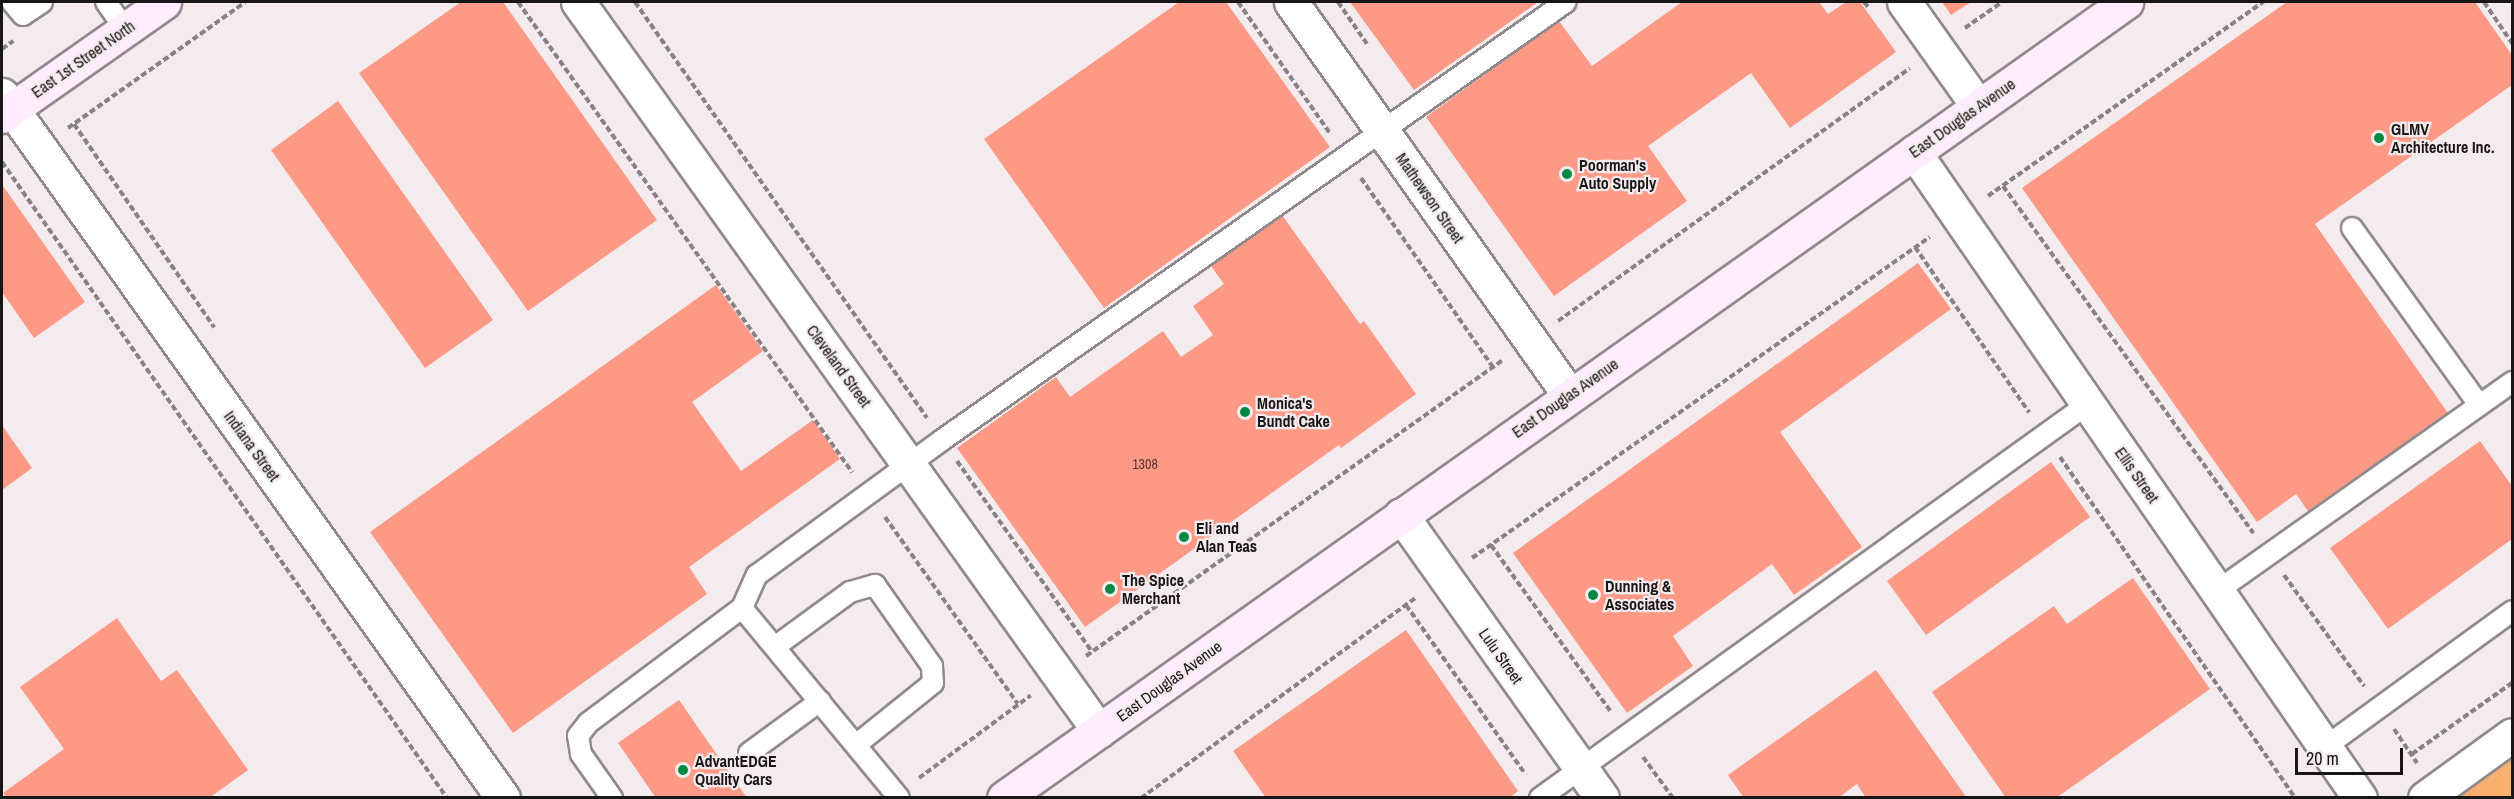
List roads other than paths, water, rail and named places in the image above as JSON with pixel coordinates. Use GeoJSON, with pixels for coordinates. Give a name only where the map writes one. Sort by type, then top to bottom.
{"type":"FeatureCollection","features":[{"type":"Feature","properties":{"kind":"main road","name":"East 1st Street North"},"geometry":{"type":"LineString","coordinates":[[5,107],[164,2]]}},
{"type":"Feature","properties":{"kind":"main road","name":"East Douglas Avenue"},"geometry":{"type":"LineString","coordinates":[[1004,798],[2126,2]]}},
{"type":"Feature","properties":{"kind":"street","name":"Cleveland Street"},"geometry":{"type":"LineString","coordinates":[[578,2],[1100,730]]}},
{"type":"Feature","properties":{"kind":"street","name":"Mathewson Street"},"geometry":{"type":"LineString","coordinates":[[1291,2],[1569,395]]}},
{"type":"Feature","properties":{"kind":"street"},"geometry":{"type":"LineString","coordinates":[[1904,2],[1978,106]]}},
{"type":"Feature","properties":{"kind":"street","name":"Indiana Street"},"geometry":{"type":"LineString","coordinates":[[5,107],[39,149],[503,798]]}},
{"type":"Feature","properties":{"kind":"street","name":"Ellis Street"},"geometry":{"type":"LineString","coordinates":[[1914,152],[2360,798]]}},
{"type":"Feature","properties":{"kind":"street","name":"Lulu Street"},"geometry":{"type":"LineString","coordinates":[[1401,515],[1602,798]]}},
{"type":"Feature","properties":{"kind":"street"},"geometry":{"type":"LineString","coordinates":[[2428,795],[2512,735]]}},
{"type":"Feature","properties":{"kind":"lane"},"geometry":{"type":"LineString","coordinates":[[12,2],[22,15],[42,2]]}},
{"type":"Feature","properties":{"kind":"lane"},"geometry":{"type":"LineString","coordinates":[[106,2],[125,29]]}},
{"type":"Feature","properties":{"kind":"lane"},"geometry":{"type":"LineString","coordinates":[[612,798],[581,754],[578,736],[588,723],[742,608],[757,574],[1345,155],[1566,2]]}},
{"type":"Feature","properties":{"kind":"lane"},"geometry":{"type":"LineString","coordinates":[[2352,228],[2479,405]]}},
{"type":"Feature","properties":{"kind":"lane"},"geometry":{"type":"LineString","coordinates":[[2217,591],[2512,382]]}},
{"type":"Feature","properties":{"kind":"lane"},"geometry":{"type":"LineString","coordinates":[[1541,797],[2088,404]]}},
{"type":"Feature","properties":{"kind":"lane"},"geometry":{"type":"LineString","coordinates":[[776,646],[850,592],[875,585],[932,666],[933,683],[856,745]]}},
{"type":"Feature","properties":{"kind":"lane"},"geometry":{"type":"LineString","coordinates":[[742,608],[776,646],[898,796]]}},
{"type":"Feature","properties":{"kind":"lane"},"geometry":{"type":"LineString","coordinates":[[2325,747],[2512,611]]}},
{"type":"Feature","properties":{"kind":"lane"},"geometry":{"type":"LineString","coordinates":[[749,753],[820,701]]}},
{"type":"Feature","properties":{"kind":"place","name":"GLMV Architecture Inc."},"geometry":{"type":"Point","coordinates":[2379,138]}},
{"type":"Feature","properties":{"kind":"place","name":"Poorman's Auto Supply"},"geometry":{"type":"Point","coordinates":[1567,174]}},
{"type":"Feature","properties":{"kind":"place","name":"Monica's Bundt Cake"},"geometry":{"type":"Point","coordinates":[1245,412]}},
{"type":"Feature","properties":{"kind":"place","name":"Eli and Alan Teas"},"geometry":{"type":"Point","coordinates":[1184,537]}},
{"type":"Feature","properties":{"kind":"place","name":"The Spice Merchant"},"geometry":{"type":"Point","coordinates":[1110,589]}},
{"type":"Feature","properties":{"kind":"place","name":"Dunning & Associates"},"geometry":{"type":"Point","coordinates":[1593,595]}},
{"type":"Feature","properties":{"kind":"place","name":"AdvantEDGE Quality Cars"},"geometry":{"type":"Point","coordinates":[683,770]}}]}
